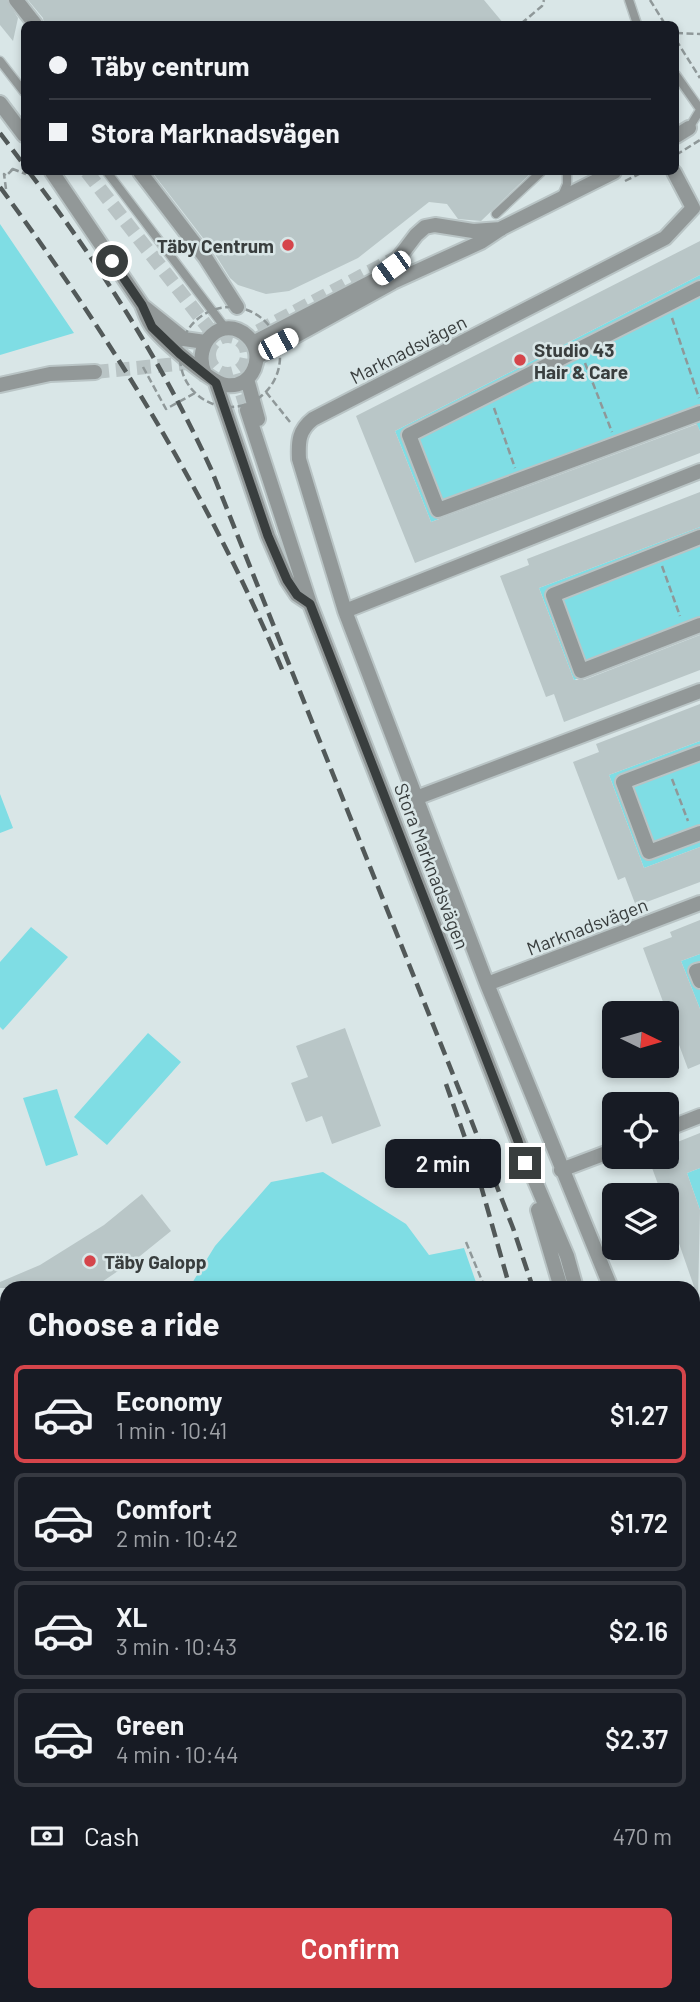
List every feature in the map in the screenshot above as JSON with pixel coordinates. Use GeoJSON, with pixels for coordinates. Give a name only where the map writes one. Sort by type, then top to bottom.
{"type":"FeatureCollection","features":[{"type":"Feature","properties":{"kind":"street"},"geometry":{"type":"LineString","coordinates":[[16,0],[33,21]]}},
{"type":"Feature","properties":{"kind":"street"},"geometry":{"type":"LineString","coordinates":[[0,103],[21,131]]}},
{"type":"Feature","properties":{"kind":"street"},"geometry":{"type":"LineString","coordinates":[[679,134],[690,128]]}},
{"type":"Feature","properties":{"kind":"street"},"geometry":{"type":"LineString","coordinates":[[54,175],[142,305],[152,327],[180,354],[211,378],[229,386],[247,379],[255,369],[255,350],[239,331],[218,331],[205,342],[201,355],[211,378]]}},
{"type":"Feature","properties":{"kind":"street"},"geometry":{"type":"LineString","coordinates":[[142,175],[205,257],[236,307]]}},
{"type":"Feature","properties":{"kind":"street","name":"Marknadsvägen"},"geometry":{"type":"LineString","coordinates":[[301,432],[313,419],[665,238],[693,208],[676,175]]}},
{"type":"Feature","properties":{"kind":"street"},"geometry":{"type":"LineString","coordinates":[[255,350],[481,242],[595,176]]}},
{"type":"Feature","properties":{"kind":"street"},"geometry":{"type":"LineString","coordinates":[[255,350],[375,280],[391,268],[425,227],[435,225],[473,231],[502,228]]}},
{"type":"Feature","properties":{"kind":"street"},"geometry":{"type":"LineString","coordinates":[[440,262],[450,251],[452,244],[451,235],[446,228]]}},
{"type":"Feature","properties":{"kind":"street"},"geometry":{"type":"LineString","coordinates":[[700,288],[409,435],[438,510],[700,413]]}},
{"type":"Feature","properties":{"kind":"street"},"geometry":{"type":"LineString","coordinates":[[142,305],[184,339],[205,342]]}},
{"type":"Feature","properties":{"kind":"street"},"geometry":{"type":"LineString","coordinates":[[0,385],[50,374],[95,372]]}},
{"type":"Feature","properties":{"kind":"street","name":"Stora Marknadsvägen"},"geometry":{"type":"LineString","coordinates":[[211,378],[268,536],[287,580],[297,595],[310,604]]}},
{"type":"Feature","properties":{"kind":"street","name":"Stora Marknadsvägen"},"geometry":{"type":"LineString","coordinates":[[247,379],[312,579],[310,604]]}},
{"type":"Feature","properties":{"kind":"street","name":"Stora Marknadsvägen"},"geometry":{"type":"LineString","coordinates":[[247,410],[310,604],[574,1281]]}},
{"type":"Feature","properties":{"kind":"street"},"geometry":{"type":"LineString","coordinates":[[301,432],[298,444],[299,459],[345,611],[487,984],[608,1281]]}},
{"type":"Feature","properties":{"kind":"street"},"geometry":{"type":"LineString","coordinates":[[345,611],[700,471]]}},
{"type":"Feature","properties":{"kind":"street"},"geometry":{"type":"LineString","coordinates":[[700,537],[553,594],[581,671],[700,625]]}},
{"type":"Feature","properties":{"kind":"street"},"geometry":{"type":"LineString","coordinates":[[416,798],[700,691]]}},
{"type":"Feature","properties":{"kind":"street"},"geometry":{"type":"LineString","coordinates":[[697,834],[649,852],[623,782],[700,753]]}},
{"type":"Feature","properties":{"kind":"street","name":"Marknadsvägen"},"geometry":{"type":"LineString","coordinates":[[487,984],[700,903]]}},
{"type":"Feature","properties":{"kind":"street"},"geometry":{"type":"LineString","coordinates":[[700,970],[696,971],[700,981]]}},
{"type":"Feature","properties":{"kind":"street"},"geometry":{"type":"LineString","coordinates":[[679,1124],[700,1116]]}},
{"type":"Feature","properties":{"kind":"street","name":"Stora Marknadsvägen"},"geometry":{"type":"LineString","coordinates":[[518,1141],[559,1281]]}},
{"type":"Feature","properties":{"kind":"street"},"geometry":{"type":"LineString","coordinates":[[562,1170],[602,1155]]}},
{"type":"Feature","properties":{"kind":"lane"},"geometry":{"type":"LineString","coordinates":[[629,0],[636,21]]}},
{"type":"Feature","properties":{"kind":"lane"},"geometry":{"type":"LineString","coordinates":[[0,61],[21,88]]}},
{"type":"Feature","properties":{"kind":"lane"},"geometry":{"type":"LineString","coordinates":[[679,79],[700,110],[690,128]]}},
{"type":"Feature","properties":{"kind":"lane"},"geometry":{"type":"LineString","coordinates":[[109,175],[226,329]]}},
{"type":"Feature","properties":{"kind":"lane"},"geometry":{"type":"LineString","coordinates":[[496,214],[538,175]]}},
{"type":"Feature","properties":{"kind":"lane"},"geometry":{"type":"LineString","coordinates":[[561,198],[567,184],[567,175]]}},
{"type":"Feature","properties":{"kind":"path"},"geometry":{"type":"LineString","coordinates":[[524,21],[542,6],[544,0]]}},
{"type":"Feature","properties":{"kind":"path"},"geometry":{"type":"LineString","coordinates":[[650,0],[664,21]]}},
{"type":"Feature","properties":{"kind":"path"},"geometry":{"type":"LineString","coordinates":[[679,33],[700,34]]}},
{"type":"Feature","properties":{"kind":"path"},"geometry":{"type":"LineString","coordinates":[[679,45],[700,78]]}},
{"type":"Feature","properties":{"kind":"path"},"geometry":{"type":"LineString","coordinates":[[679,153],[700,140]]}},
{"type":"Feature","properties":{"kind":"path"},"geometry":{"type":"LineString","coordinates":[[6,190],[4,174],[6,176],[12,170],[10,168],[21,172]]}},
{"type":"Feature","properties":{"kind":"path"},"geometry":{"type":"LineString","coordinates":[[9,173],[13,178]]}},
{"type":"Feature","properties":{"kind":"path"},"geometry":{"type":"LineString","coordinates":[[667,305],[700,400]]}},
{"type":"Feature","properties":{"kind":"path"},"geometry":{"type":"LineString","coordinates":[[192,323],[204,313]]}},
{"type":"Feature","properties":{"kind":"path"},"geometry":{"type":"LineString","coordinates":[[580,349],[617,445]]}},
{"type":"Feature","properties":{"kind":"path"},"geometry":{"type":"LineString","coordinates":[[280,350],[275,380],[266,392],[283,415],[301,432]]}},
{"type":"Feature","properties":{"kind":"path"},"geometry":{"type":"LineString","coordinates":[[143,368],[166,409],[195,393]]}},
{"type":"Feature","properties":{"kind":"path"},"geometry":{"type":"LineString","coordinates":[[490,395],[520,481]]}},
{"type":"Feature","properties":{"kind":"path"},"geometry":{"type":"LineString","coordinates":[[657,554],[686,630]]}},
{"type":"Feature","properties":{"kind":"path"},"geometry":{"type":"LineString","coordinates":[[667,766],[697,834]]}},
{"type":"Feature","properties":{"kind":"path"},"geometry":{"type":"LineString","coordinates":[[466,1242],[482,1281]]}},
{"type":"Feature","properties":{"kind":"shaded area"},"geometry":{"type":"Polygon","coordinates":[[[0,224],[74,333],[0,355],[0,224]]]}},
{"type":"Feature","properties":{"kind":"shaded area"},"geometry":{"type":"Polygon","coordinates":[[[700,275],[700,431],[695,421],[431,522],[395,431],[700,275]]]}},
{"type":"Feature","properties":{"kind":"shaded area"},"geometry":{"type":"Polygon","coordinates":[[[700,527],[700,632],[574,680],[539,588],[700,527]]]}},
{"type":"Feature","properties":{"kind":"shaded area"},"geometry":{"type":"Polygon","coordinates":[[[700,741],[700,847],[644,868],[609,775],[700,741]]]}},
{"type":"Feature","properties":{"kind":"shaded area"},"geometry":{"type":"Polygon","coordinates":[[[0,794],[13,828],[0,833],[0,794]]]}},
{"type":"Feature","properties":{"kind":"shaded area"},"geometry":{"type":"Polygon","coordinates":[[[31,927],[68,957],[3,1030],[0,1027],[0,962],[31,927]]]}},
{"type":"Feature","properties":{"kind":"shaded area"},"geometry":{"type":"Polygon","coordinates":[[[700,954],[700,1009],[681,961],[700,954]]]}},
{"type":"Feature","properties":{"kind":"shaded area"},"geometry":{"type":"Polygon","coordinates":[[[148,1033],[181,1062],[107,1145],[74,1117],[148,1033]]]}},
{"type":"Feature","properties":{"kind":"shaded area"},"geometry":{"type":"Polygon","coordinates":[[[57,1089],[78,1155],[46,1166],[23,1098],[57,1089]]]}},
{"type":"Feature","properties":{"kind":"shaded area"},"geometry":{"type":"Polygon","coordinates":[[[700,1168],[700,1210],[687,1173],[700,1168]]]}},
{"type":"Feature","properties":{"kind":"shaded area"},"geometry":{"type":"Polygon","coordinates":[[[323,1172],[406,1224],[429,1255],[464,1248],[476,1281],[193,1281],[215,1246],[271,1182],[323,1172]]]}},
{"type":"Feature","properties":{"kind":"building"},"geometry":{"type":"Polygon","coordinates":[[[0,0],[7,0],[18,18],[13,41],[0,25],[0,0]]]}},
{"type":"Feature","properties":{"kind":"building"},"geometry":{"type":"Polygon","coordinates":[[[28,0],[484,0],[502,21],[44,21],[28,0]]]}},
{"type":"Feature","properties":{"kind":"building","name":"Täby Centrum"},"geometry":{"type":"Polygon","coordinates":[[[154,175],[529,175],[481,221],[458,219],[447,204],[429,202],[358,258],[289,291],[266,294],[238,285],[230,278],[213,251],[154,175]]]}},
{"type":"Feature","properties":{"kind":"building"},"geometry":{"type":"Polygon","coordinates":[[[700,241],[700,275],[395,431],[431,522],[697,424],[700,431],[700,453],[415,563],[356,416],[700,241]]]}},
{"type":"Feature","properties":{"kind":"building"},"geometry":{"type":"Polygon","coordinates":[[[700,492],[700,527],[539,588],[574,680],[584,680],[700,635],[700,670],[564,722],[554,694],[546,697],[500,576],[529,565],[527,559],[700,492]]]}},
{"type":"Feature","properties":{"kind":"building"},"geometry":{"type":"Polygon","coordinates":[[[700,704],[700,741],[609,775],[644,868],[700,847],[700,882],[636,906],[625,877],[618,880],[573,762],[599,752],[596,744],[700,704]]]}},
{"type":"Feature","properties":{"kind":"building"},"geometry":{"type":"Polygon","coordinates":[[[700,920],[700,954],[681,961],[700,1009],[700,1064],[688,1069],[679,1045],[679,1001],[663,1001],[643,948],[672,937],[670,932],[700,920]]]}},
{"type":"Feature","properties":{"kind":"building"},"geometry":{"type":"Polygon","coordinates":[[[345,1028],[381,1126],[332,1144],[322,1116],[306,1122],[291,1083],[308,1077],[296,1046],[345,1028]]]}},
{"type":"Feature","properties":{"kind":"building"},"geometry":{"type":"Polygon","coordinates":[[[700,1133],[700,1168],[687,1173],[700,1210],[698,1281],[692,1281],[679,1243],[679,1183],[658,1183],[652,1169],[679,1169],[679,1141],[700,1133]]]}},
{"type":"Feature","properties":{"kind":"building","name":"Täby Galopp"},"geometry":{"type":"Polygon","coordinates":[[[142,1194],[171,1231],[103,1281],[2,1281],[40,1265],[104,1225],[142,1194]]]}},
{"type":"Feature","properties":{"kind":"tunnel"},"geometry":{"type":"LineString","coordinates":[[89,175],[217,339]]}},
{"type":"Feature","properties":{"kind":"tunnel"},"geometry":{"type":"LineString","coordinates":[[240,341],[401,255]]}},
{"type":"Feature","properties":{"kind":"tunnel"},"geometry":{"type":"LineString","coordinates":[[228,336],[241,342],[247,355],[241,368],[228,374],[215,368],[209,355],[215,342],[228,336]]}},
{"type":"Feature","properties":{"kind":"tunnel"},"geometry":{"type":"LineString","coordinates":[[95,372],[198,362]]}},
{"type":"Feature","properties":{"kind":"tunnel"},"geometry":{"type":"LineString","coordinates":[[236,374],[247,410]]}},
{"type":"Feature","properties":{"kind":"railway"},"geometry":{"type":"LineString","coordinates":[[0,133],[21,161]]}},
{"type":"Feature","properties":{"kind":"railway"},"geometry":{"type":"LineString","coordinates":[[31,175],[128,315],[172,391],[211,469],[466,1107],[531,1281]]}},
{"type":"Feature","properties":{"kind":"railway"},"geometry":{"type":"LineString","coordinates":[[0,187],[81,303],[157,422],[225,546],[284,674]]}},
{"type":"Feature","properties":{"kind":"railway"},"geometry":{"type":"LineString","coordinates":[[446,1084],[477,1172],[508,1281]]}},
{"type":"Feature","properties":{"kind":"place","name":"Täby Centrum"},"geometry":{"type":"Point","coordinates":[288,245]}},
{"type":"Feature","properties":{"kind":"place","name":"Studio 43 Hair & Care"},"geometry":{"type":"Point","coordinates":[520,360]}},
{"type":"Feature","properties":{"kind":"place","name":"Täby Galopp"},"geometry":{"type":"Point","coordinates":[90,1261]}},
{"type":"Feature","properties":{"kind":"route"},"geometry":{"type":"LineString","coordinates":[[112,261],[142,305],[152,327],[216,383],[268,536],[287,580],[297,595],[310,604],[525,1163]]}}]}
